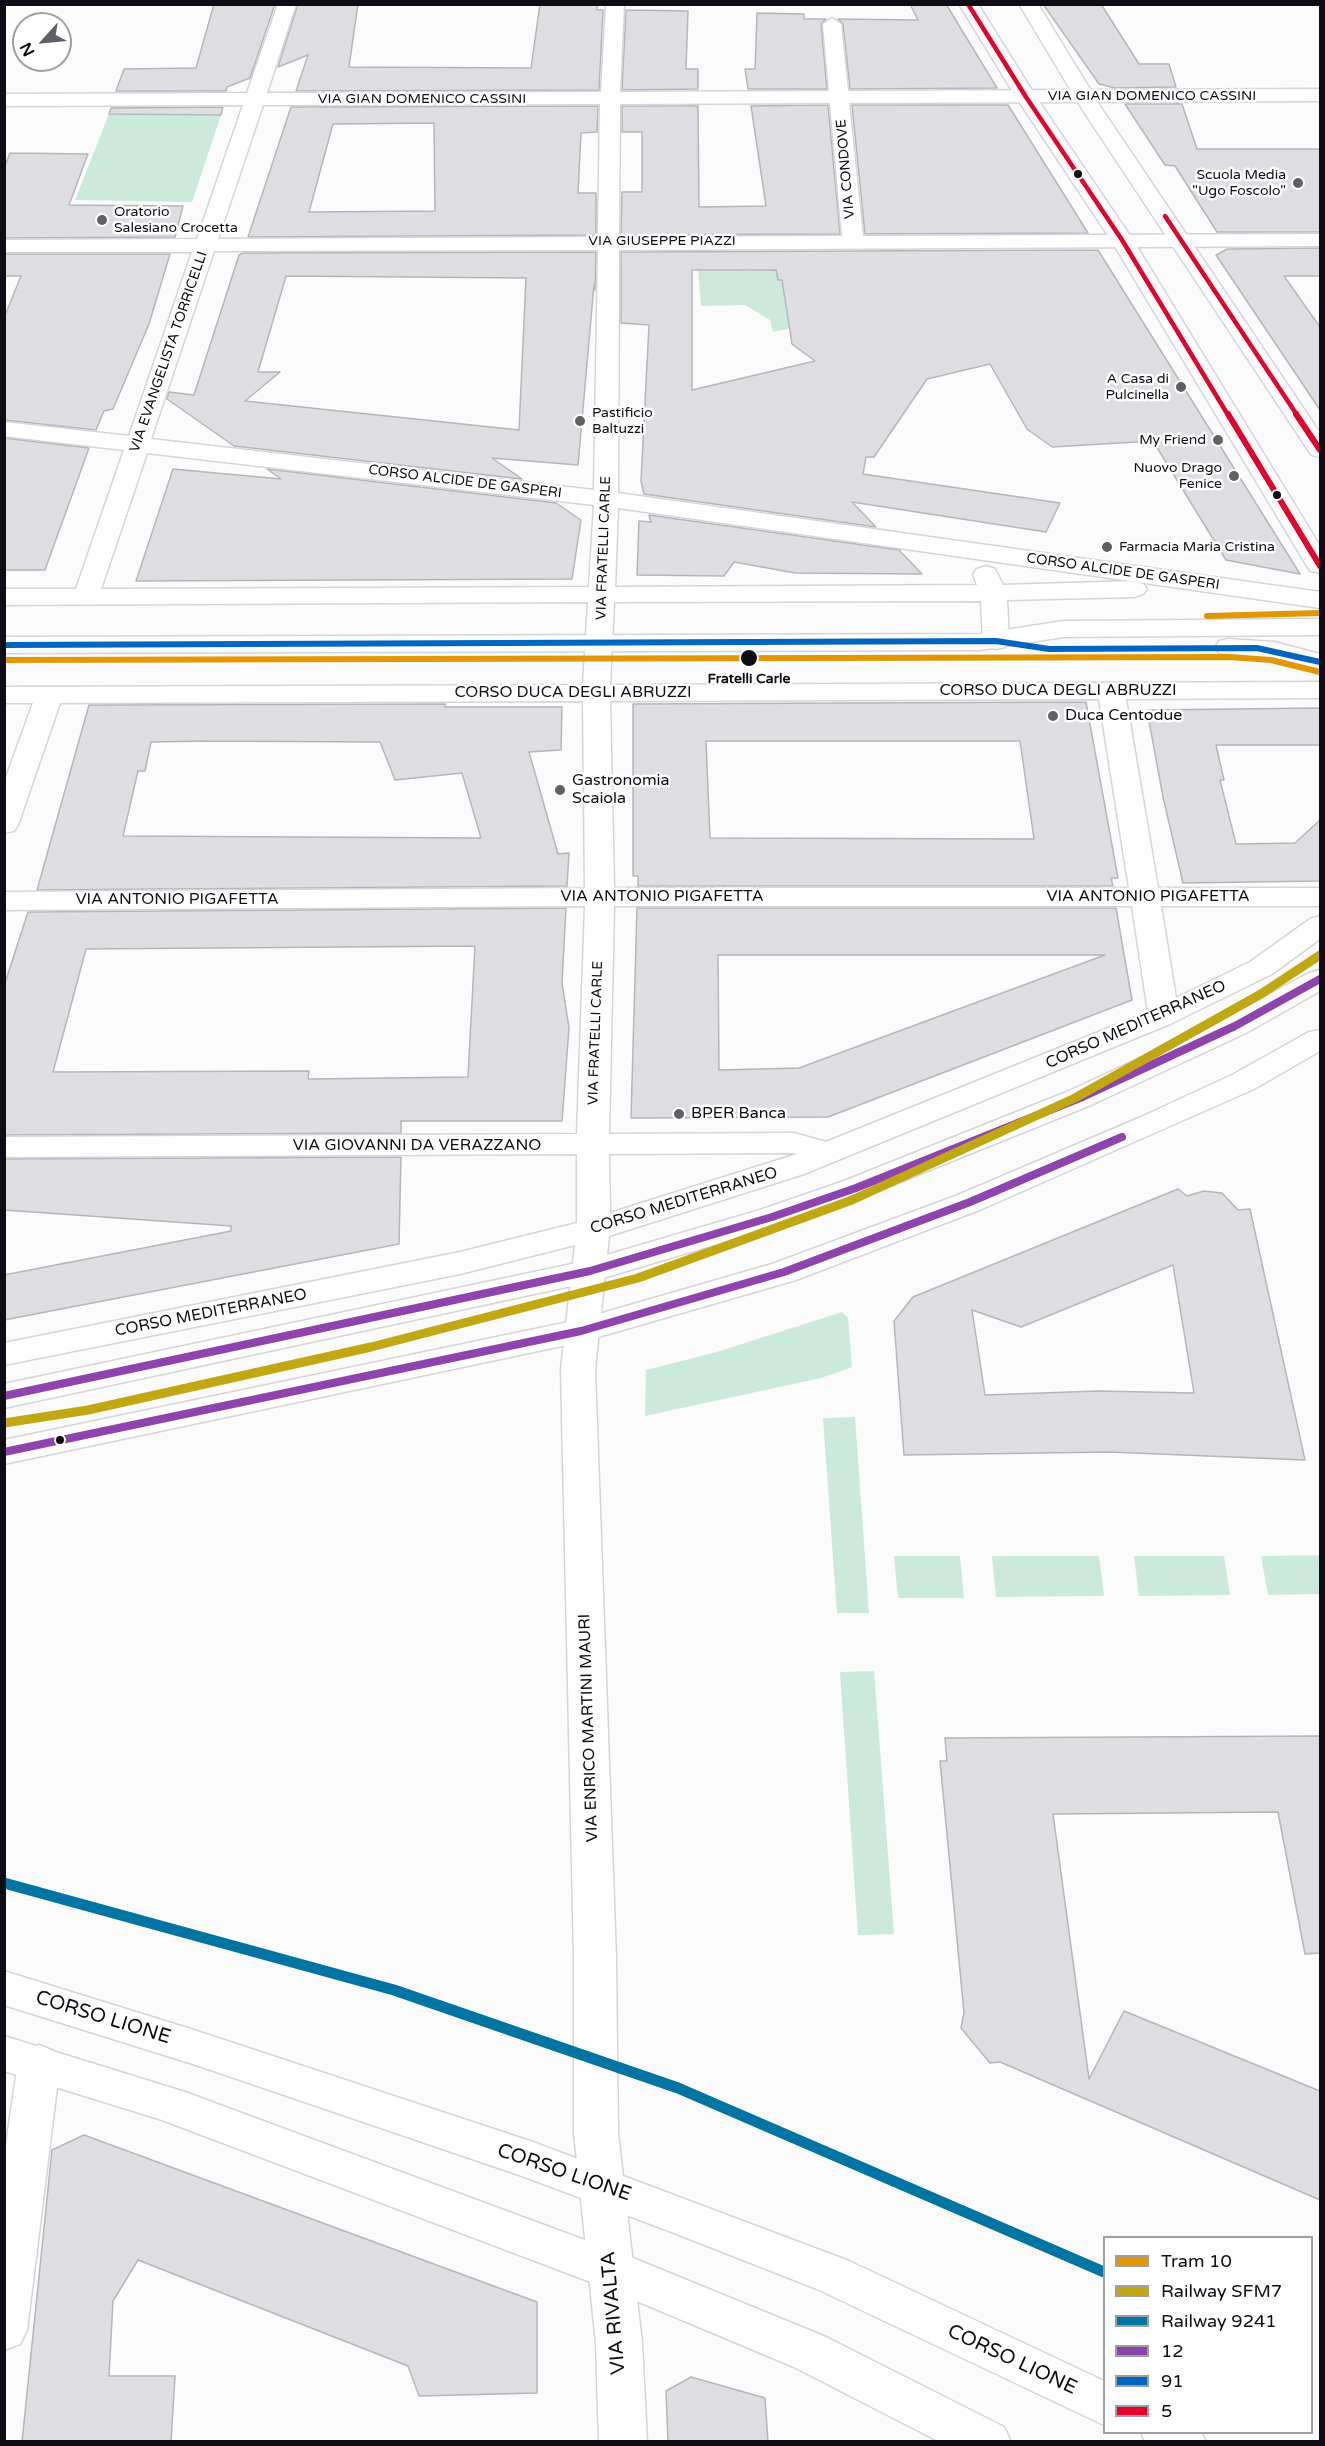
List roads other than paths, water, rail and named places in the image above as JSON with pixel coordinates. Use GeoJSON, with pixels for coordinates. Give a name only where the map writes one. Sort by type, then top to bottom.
{"type":"FeatureCollection","features":[{"type":"Feature","properties":{"kind":"street","name":"VIA EVANGELISTA TORRICELLI"},"geometry":{"type":"LineString","coordinates":[[86,597],[287,4]]}},
{"type":"Feature","properties":{"kind":"street","name":"VIA FRATELLI CARLE"},"geometry":{"type":"LineString","coordinates":[[590,1271],[595,1198],[593,1146],[600,897],[596,693],[604,594],[607,499],[610,98],[615,4]]}},
{"type":"Feature","properties":{"kind":"street"},"geometry":{"type":"LineString","coordinates":[[968,4],[1026,97],[1122,240],[1320,566]]}},
{"type":"Feature","properties":{"kind":"street"},"geometry":{"type":"LineString","coordinates":[[1028,4],[1085,96],[1320,450]]}},
{"type":"Feature","properties":{"kind":"street"},"geometry":{"type":"LineString","coordinates":[[832,24],[839,97]]}},
{"type":"Feature","properties":{"kind":"street","name":"VIA GIAN DOMENICO CASSINI"},"geometry":{"type":"LineString","coordinates":[[4,100],[1320,95]]}},
{"type":"Feature","properties":{"kind":"street","name":"VIA CONDOVE"},"geometry":{"type":"LineString","coordinates":[[839,97],[853,240]]}},
{"type":"Feature","properties":{"kind":"street","name":"VIA GIUSEPPE PIAZZI"},"geometry":{"type":"LineString","coordinates":[[4,246],[853,240],[1320,240]]}},
{"type":"Feature","properties":{"kind":"street","name":"CORSO ALCIDE DE GASPERI"},"geometry":{"type":"LineString","coordinates":[[4,429],[607,499],[1320,600]]}},
{"type":"Feature","properties":{"kind":"street","name":"CORSO ALCIDE DE GASPERI"},"geometry":{"type":"LineString","coordinates":[[925,544],[963,560],[986,574],[993,593],[997,621],[996,641]]}},
{"type":"Feature","properties":{"kind":"street"},"geometry":{"type":"LineString","coordinates":[[4,597],[993,593],[1221,587]]}},
{"type":"Feature","properties":{"kind":"street"},"geometry":{"type":"LineString","coordinates":[[996,641],[1063,629],[1317,626]]}},
{"type":"Feature","properties":{"kind":"street"},"geometry":{"type":"LineString","coordinates":[[4,645],[996,641],[1049,649],[1239,646],[1274,650],[1320,662]]}},
{"type":"Feature","properties":{"kind":"street"},"geometry":{"type":"LineString","coordinates":[[1111,690],[1164,1015]]}},
{"type":"Feature","properties":{"kind":"street","name":"CORSO DUCA DEGLI ABRUZZI"},"geometry":{"type":"LineString","coordinates":[[4,696],[1320,690]]}},
{"type":"Feature","properties":{"kind":"street"},"geometry":{"type":"LineString","coordinates":[[4,825],[49,695]]}},
{"type":"Feature","properties":{"kind":"street","name":"VIA ANTONIO PIGAFETTA"},"geometry":{"type":"LineString","coordinates":[[4,901],[600,897],[1320,897]]}},
{"type":"Feature","properties":{"kind":"street","name":"CORSO MEDITERRANEO"},"geometry":{"type":"LineString","coordinates":[[4,1354],[460,1263],[592,1230],[793,1167],[1164,1015],[1261,968],[1320,925]]}},
{"type":"Feature","properties":{"kind":"street"},"geometry":{"type":"LineString","coordinates":[[4,1396],[590,1271],[772,1217],[866,1184],[1080,1098],[1235,1026],[1320,979]]}},
{"type":"Feature","properties":{"kind":"street"},"geometry":{"type":"LineString","coordinates":[[4,1452],[581,1331],[784,1272],[970,1202],[1162,1120],[1243,1082],[1320,1039]]}},
{"type":"Feature","properties":{"kind":"street","name":"VIA GIOVANNI DA VERAZZANO"},"geometry":{"type":"LineString","coordinates":[[4,1148],[794,1143],[829,1153]]}},
{"type":"Feature","properties":{"kind":"street","name":"VIA ENRICO MARTINI MAURI"},"geometry":{"type":"LineString","coordinates":[[590,1271],[578,1369],[595,1958],[596,2133],[602,2186]]}},
{"type":"Feature","properties":{"kind":"street","name":"CORSO LIONE"},"geometry":{"type":"LineString","coordinates":[[4,1988],[197,2048],[602,2186],[833,2275],[1103,2404]]}},
{"type":"Feature","properties":{"kind":"street"},"geometry":{"type":"LineString","coordinates":[[4,2330],[22,2058],[170,2105],[612,2270],[810,2352],[987,2442]]}},
{"type":"Feature","properties":{"kind":"street","name":"VIA RIVALTA"},"geometry":{"type":"LineString","coordinates":[[602,2186],[619,2343],[622,2442]]}},
{"type":"Feature","properties":{"kind":"street"},"geometry":{"type":"LineString","coordinates":[[1166,2434],[1182,2442]]}},
{"type":"Feature","properties":{"kind":"tram line","name":"10"},"geometry":{"type":"LineString","coordinates":[[1207,616],[1320,613]]}},
{"type":"Feature","properties":{"kind":"tram line","name":"10"},"geometry":{"type":"LineString","coordinates":[[4,660],[1229,657],[1271,660],[1320,672]]}},
{"type":"Feature","properties":{"kind":"rail line","name":"SFM7"},"geometry":{"type":"LineString","coordinates":[[4,1423],[88,1410],[371,1347],[638,1278],[852,1200],[1075,1098],[1261,994],[1320,955]]}},
{"type":"Feature","properties":{"kind":"rail line","name":"9241"},"geometry":{"type":"LineString","coordinates":[[4,1883],[394,1990],[678,2088],[1103,2272]]}},
{"type":"Feature","properties":{"kind":"place","name":"Scuola Media \"Ugo Foscolo\""},"geometry":{"type":"Point","coordinates":[1298,183]}},
{"type":"Feature","properties":{"kind":"place","name":"Oratorio Salesiano Crocetta"},"geometry":{"type":"Point","coordinates":[102,220]}},
{"type":"Feature","properties":{"kind":"place","name":"A Casa di Pulcinella"},"geometry":{"type":"Point","coordinates":[1181,387]}},
{"type":"Feature","properties":{"kind":"place","name":"Pastificio Baltuzzi"},"geometry":{"type":"Point","coordinates":[580,421]}},
{"type":"Feature","properties":{"kind":"place","name":"My Friend"},"geometry":{"type":"Point","coordinates":[1218,440]}},
{"type":"Feature","properties":{"kind":"place","name":"Nuovo Drago Fenice"},"geometry":{"type":"Point","coordinates":[1234,476]}},
{"type":"Feature","properties":{"kind":"place","name":"Farmacia Maria Cristina"},"geometry":{"type":"Point","coordinates":[1107,547]}},
{"type":"Feature","properties":{"kind":"place","name":"Fratelli Carle"},"geometry":{"type":"Point","coordinates":[749,658]}},
{"type":"Feature","properties":{"kind":"place","name":"Duca Centodue"},"geometry":{"type":"Point","coordinates":[1053,716]}},
{"type":"Feature","properties":{"kind":"place","name":"Gastronomia Scaiola"},"geometry":{"type":"Point","coordinates":[560,790]}},
{"type":"Feature","properties":{"kind":"place","name":"BPER Banca"},"geometry":{"type":"Point","coordinates":[679,1114]}}]}
